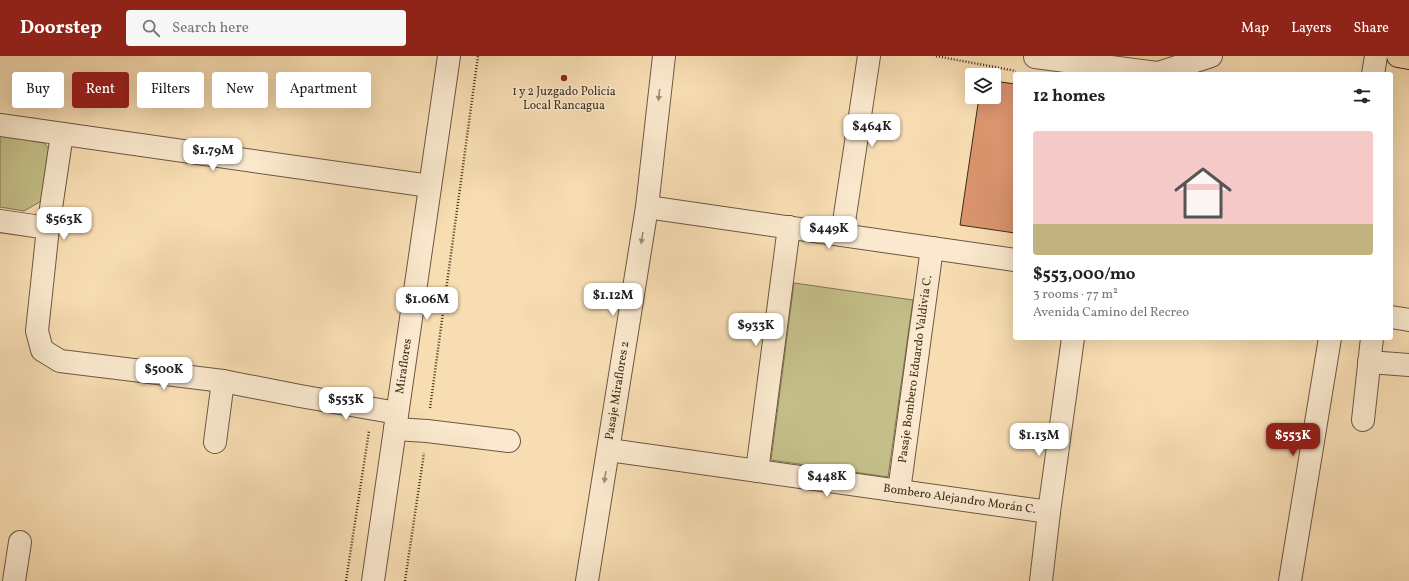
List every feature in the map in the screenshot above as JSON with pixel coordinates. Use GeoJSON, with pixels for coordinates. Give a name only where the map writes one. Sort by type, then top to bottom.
{"type":"FeatureCollection","features":[{"type":"Feature","properties":{"kind":"main road"},"geometry":{"type":"LineString","coordinates":[[1398,56],[1409,58]]}},
{"type":"Feature","properties":{"kind":"street","name":"Miraflores"},"geometry":{"type":"LineString","coordinates":[[378,580],[396,421],[449,56]]}},
{"type":"Feature","properties":{"kind":"street","name":"Pasaje Miraflores 2"},"geometry":{"type":"LineString","coordinates":[[587,581],[647,207],[664,56]]}},
{"type":"Feature","properties":{"kind":"street"},"geometry":{"type":"LineString","coordinates":[[842,235],[869,56]]}},
{"type":"Feature","properties":{"kind":"street"},"geometry":{"type":"LineString","coordinates":[[1162,72],[1211,56]]}},
{"type":"Feature","properties":{"kind":"street"},"geometry":{"type":"LineString","coordinates":[[1373,72],[1376,56]]}},
{"type":"Feature","properties":{"kind":"street"},"geometry":{"type":"LineString","coordinates":[[1029,62],[1135,72]]}},
{"type":"Feature","properties":{"kind":"street"},"geometry":{"type":"LineString","coordinates":[[1029,62],[1042,62],[1050,72]]}},
{"type":"Feature","properties":{"kind":"street"},"geometry":{"type":"LineString","coordinates":[[0,125],[430,186]]}},
{"type":"Feature","properties":{"kind":"street"},"geometry":{"type":"LineString","coordinates":[[62,134],[48,228],[37,331],[42,350],[60,361],[224,381],[373,408],[396,421],[427,431],[509,441]]}},
{"type":"Feature","properties":{"kind":"street"},"geometry":{"type":"LineString","coordinates":[[647,207],[1013,260]]}},
{"type":"Feature","properties":{"kind":"street"},"geometry":{"type":"LineString","coordinates":[[0,221],[48,228]]}},
{"type":"Feature","properties":{"kind":"street"},"geometry":{"type":"LineString","coordinates":[[757,471],[789,227]]}},
{"type":"Feature","properties":{"kind":"street","name":"Pasaje Bombero Eduardo Valdivia C."},"geometry":{"type":"LineString","coordinates":[[899,491],[932,248]]}},
{"type":"Feature","properties":{"kind":"street"},"geometry":{"type":"LineString","coordinates":[[1393,317],[1409,320]]}},
{"type":"Feature","properties":{"kind":"street"},"geometry":{"type":"LineString","coordinates":[[1041,581],[1072,340]]}},
{"type":"Feature","properties":{"kind":"street"},"geometry":{"type":"LineString","coordinates":[[1290,581],[1330,340]]}},
{"type":"Feature","properties":{"kind":"street"},"geometry":{"type":"LineString","coordinates":[[1363,420],[1372,340]]}},
{"type":"Feature","properties":{"kind":"street"},"geometry":{"type":"LineString","coordinates":[[1369,362],[1409,365]]}},
{"type":"Feature","properties":{"kind":"street"},"geometry":{"type":"LineString","coordinates":[[215,442],[224,381]]}},
{"type":"Feature","properties":{"kind":"street","name":"Bombero Alejandro Morán C."},"geometry":{"type":"LineString","coordinates":[[609,450],[1049,512]]}},
{"type":"Feature","properties":{"kind":"street"},"geometry":{"type":"LineString","coordinates":[[14,581],[20,542]]}},
{"type":"Feature","properties":{"kind":"path"},"geometry":{"type":"LineString","coordinates":[[405,581],[478,56]]}},
{"type":"Feature","properties":{"kind":"path"},"geometry":{"type":"LineString","coordinates":[[936,56],[1029,62]]}},
{"type":"Feature","properties":{"kind":"path"},"geometry":{"type":"LineString","coordinates":[[346,581],[373,408]]}},
{"type":"Feature","properties":{"kind":"shaded area"},"geometry":{"type":"Polygon","coordinates":[[[0,135],[44,143],[50,150],[43,200],[24,211],[0,207],[0,135]]]}},
{"type":"Feature","properties":{"kind":"shaded area"},"geometry":{"type":"Polygon","coordinates":[[[794,283],[913,300],[888,477],[771,460],[794,283]]]}},
{"type":"Feature","properties":{"kind":"building"},"geometry":{"type":"Polygon","coordinates":[[[1001,82],[1013,84],[1013,233],[960,225],[978,104],[1001,104],[1001,82]]]}},
{"type":"Feature","properties":{"kind":"place","name":"1 y 2 Juzgado Policía Local Rancagua"},"geometry":{"type":"Point","coordinates":[564,78]}}]}
